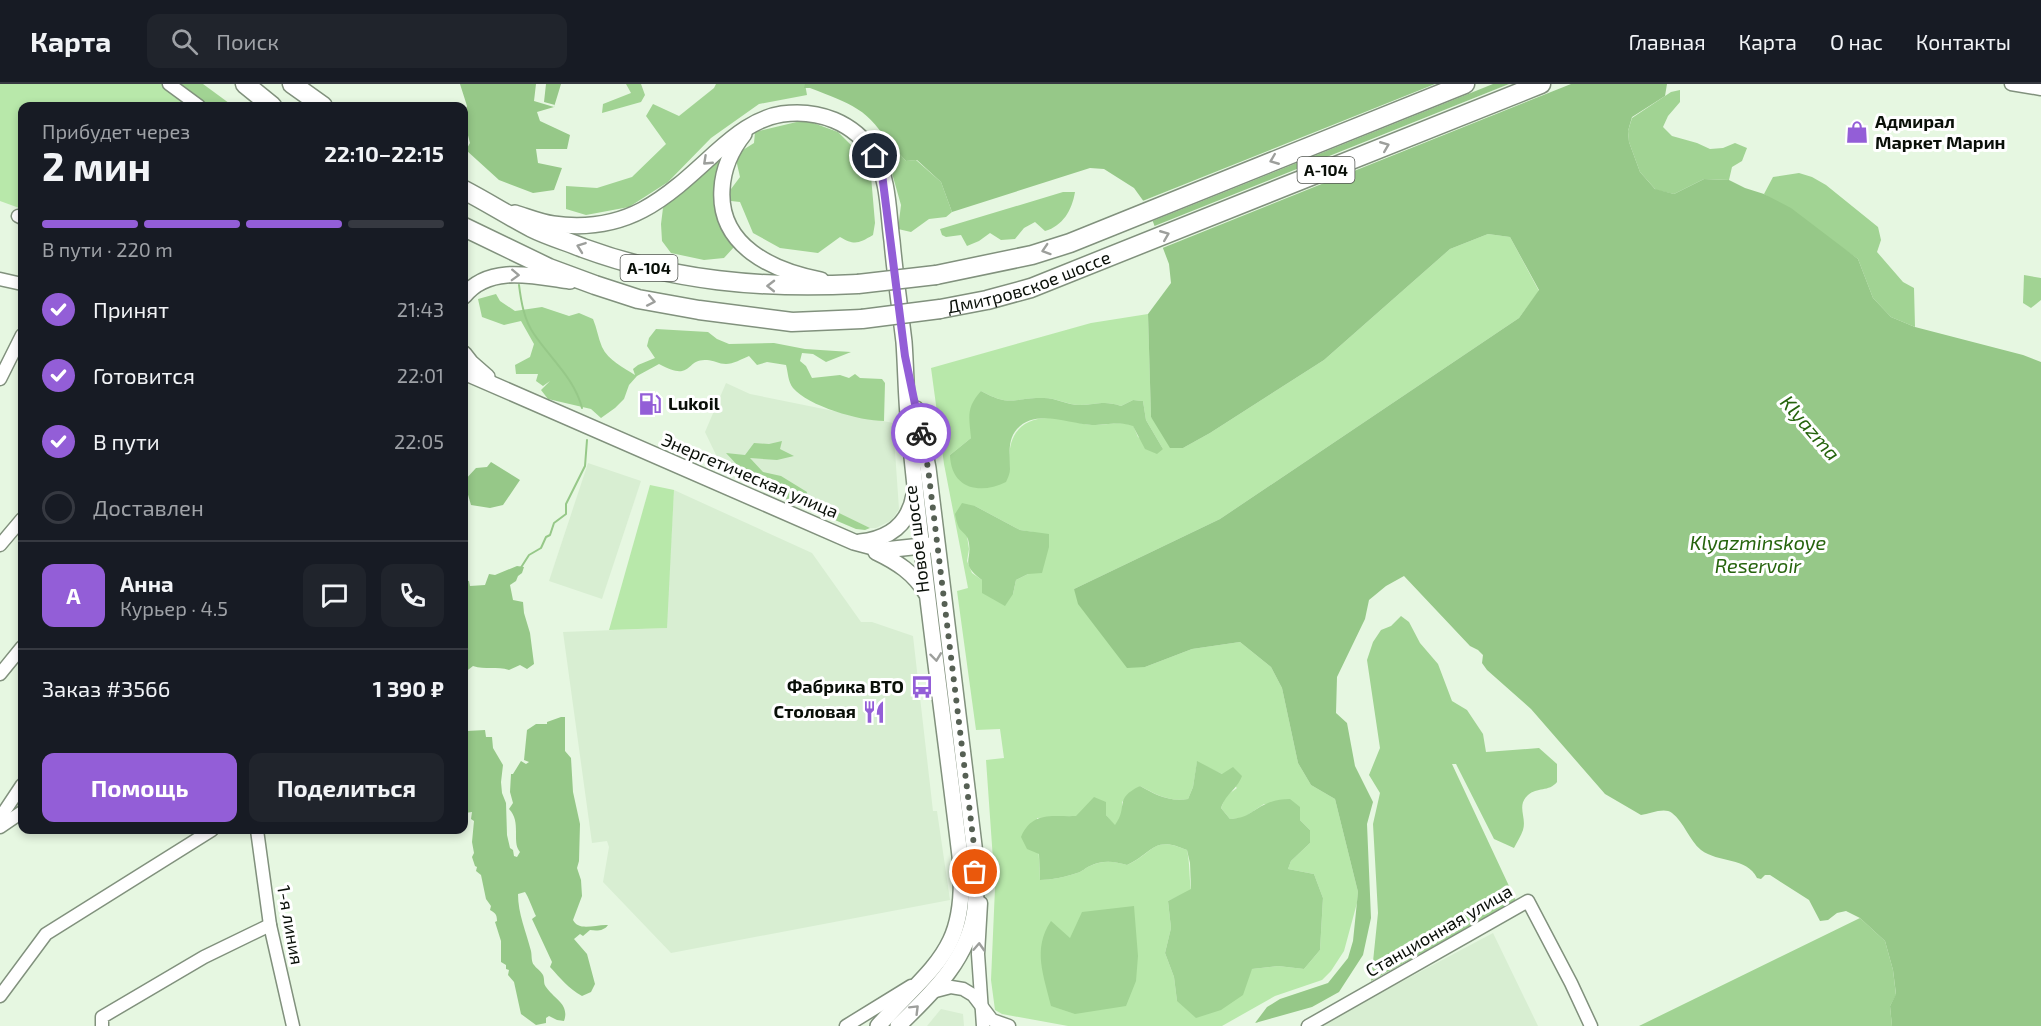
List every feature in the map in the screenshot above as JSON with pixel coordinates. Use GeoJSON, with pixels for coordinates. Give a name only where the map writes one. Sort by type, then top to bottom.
{"type":"FeatureCollection","features":[{"type":"Feature","properties":{"kind":"highway"},"geometry":{"type":"LineString","coordinates":[[244,84],[267,102]]}},
{"type":"Feature","properties":{"kind":"highway"},"geometry":{"type":"LineString","coordinates":[[292,84],[317,102]]}},
{"type":"Feature","properties":{"kind":"highway","name":"Дмитровское шоссе"},"geometry":{"type":"LineString","coordinates":[[468,192],[533,228],[607,257],[654,270],[767,286],[854,284],[936,275],[1032,255],[1101,230],[1465,84]]}},
{"type":"Feature","properties":{"kind":"highway","name":"Дмитровское шоссе"},"geometry":{"type":"LineString","coordinates":[[468,229],[549,268],[638,299],[792,322],[862,319],[940,309],[1032,288],[1541,84]]}},
{"type":"Feature","properties":{"kind":"main road"},"geometry":{"type":"LineString","coordinates":[[490,203],[551,223],[584,226],[612,223],[638,214],[687,179],[730,140],[768,116],[795,112],[819,114],[850,128],[865,141],[882,174],[905,356]]}},
{"type":"Feature","properties":{"kind":"main road"},"geometry":{"type":"LineString","coordinates":[[753,124],[731,156],[722,178],[721,201],[726,222],[746,248],[785,271],[807,278],[854,284]]}},
{"type":"Feature","properties":{"kind":"main road"},"geometry":{"type":"LineString","coordinates":[[468,292],[483,280],[506,274],[595,285]]}},
{"type":"Feature","properties":{"kind":"main road","name":"Новое шоссе"},"geometry":{"type":"LineString","coordinates":[[905,356],[915,484],[930,545]]}},
{"type":"Feature","properties":{"kind":"main road","name":"Новое шоссе"},"geometry":{"type":"LineString","coordinates":[[878,1026],[927,976],[946,951],[956,929],[962,886],[930,545],[928,468],[905,356]]}},
{"type":"Feature","properties":{"kind":"main road"},"geometry":{"type":"LineString","coordinates":[[468,359],[486,376],[512,394]]}},
{"type":"Feature","properties":{"kind":"main road"},"geometry":{"type":"LineString","coordinates":[[468,374],[512,394]]}},
{"type":"Feature","properties":{"kind":"main road","name":"Энергетическая улица"},"geometry":{"type":"LineString","coordinates":[[512,394],[854,542],[884,550],[930,545]]}},
{"type":"Feature","properties":{"kind":"main road"},"geometry":{"type":"LineString","coordinates":[[854,542],[881,538],[900,525],[910,512],[915,484]]}},
{"type":"Feature","properties":{"kind":"main road"},"geometry":{"type":"LineString","coordinates":[[854,542],[904,567],[936,598]]}},
{"type":"Feature","properties":{"kind":"main road","name":"Новое шоссе"},"geometry":{"type":"LineString","coordinates":[[936,598],[975,854]]}},
{"type":"Feature","properties":{"kind":"main road"},"geometry":{"type":"LineString","coordinates":[[898,1026],[932,992],[955,964],[971,927],[975,907],[975,854]]}},
{"type":"Feature","properties":{"kind":"street"},"geometry":{"type":"LineString","coordinates":[[169,84],[194,102]]}},
{"type":"Feature","properties":{"kind":"street"},"geometry":{"type":"LineString","coordinates":[[2011,84],[2041,89]]}},
{"type":"Feature","properties":{"kind":"street"},"geometry":{"type":"LineString","coordinates":[[0,279],[18,284]]}},
{"type":"Feature","properties":{"kind":"street"},"geometry":{"type":"LineString","coordinates":[[0,379],[18,343]]}},
{"type":"Feature","properties":{"kind":"street"},"geometry":{"type":"LineString","coordinates":[[0,545],[18,524]]}},
{"type":"Feature","properties":{"kind":"street"},"geometry":{"type":"LineString","coordinates":[[3,669],[18,652]]}},
{"type":"Feature","properties":{"kind":"street"},"geometry":{"type":"LineString","coordinates":[[0,818],[18,791]]}},
{"type":"Feature","properties":{"kind":"street"},"geometry":{"type":"LineString","coordinates":[[0,826],[18,815]]}},
{"type":"Feature","properties":{"kind":"street"},"geometry":{"type":"LineString","coordinates":[[0,996],[46,934],[206,834]]}},
{"type":"Feature","properties":{"kind":"street","name":"1-я линия"},"geometry":{"type":"LineString","coordinates":[[258,834],[270,925],[293,1026]]}},
{"type":"Feature","properties":{"kind":"street","name":"Новое шоссе"},"geometry":{"type":"LineString","coordinates":[[975,854],[981,893],[978,954],[981,1005],[986,1024]]}},
{"type":"Feature","properties":{"kind":"street","name":"Станционная улица"},"geometry":{"type":"LineString","coordinates":[[1308,1026],[1528,901],[1591,1026]]}},
{"type":"Feature","properties":{"kind":"street"},"geometry":{"type":"LineString","coordinates":[[102,1026],[102,1017],[204,957],[270,925]]}},
{"type":"Feature","properties":{"kind":"street"},"geometry":{"type":"LineString","coordinates":[[846,1026],[927,976]]}},
{"type":"Feature","properties":{"kind":"street"},"geometry":{"type":"LineString","coordinates":[[932,992],[951,987],[963,989],[973,995],[981,1005]]}},
{"type":"Feature","properties":{"kind":"street"},"geometry":{"type":"LineString","coordinates":[[986,1024],[1009,1026]]}},
{"type":"Feature","properties":{"kind":"shaded area"},"geometry":{"type":"Polygon","coordinates":[[[0,84],[173,84],[198,102],[18,102],[18,208],[0,201],[0,84]]]}},
{"type":"Feature","properties":{"kind":"shaded area"},"geometry":{"type":"Polygon","coordinates":[[[173,84],[203,84],[228,102],[198,102],[173,84]]]}},
{"type":"Feature","properties":{"kind":"shaded area"},"geometry":{"type":"Polygon","coordinates":[[[626,84],[641,84],[645,95],[641,102],[602,113],[603,104],[631,93],[626,84]]]}},
{"type":"Feature","properties":{"kind":"shaded area"},"geometry":{"type":"Polygon","coordinates":[[[716,84],[805,84],[807,95],[759,104],[711,138],[668,182],[629,207],[586,215],[566,209],[566,186],[597,188],[632,177],[666,144],[646,116],[653,104],[679,116],[716,84]]]}},
{"type":"Feature","properties":{"kind":"shaded area"},"geometry":{"type":"Polygon","coordinates":[[[1680,90],[1680,102],[1668,116],[1663,127],[1672,136],[1710,149],[1723,148],[1735,143],[1747,148],[1742,161],[1732,167],[1729,180],[1704,179],[1674,194],[1656,190],[1640,172],[1629,142],[1628,131],[1632,118],[1671,92],[1680,90]]]}},
{"type":"Feature","properties":{"kind":"shaded area"},"geometry":{"type":"Polygon","coordinates":[[[805,120],[838,132],[862,156],[871,176],[875,223],[873,235],[864,240],[850,242],[840,237],[818,253],[780,248],[753,233],[740,202],[731,201],[728,193],[740,177],[735,155],[754,143],[755,132],[805,120]]]}},
{"type":"Feature","properties":{"kind":"shaded area"},"geometry":{"type":"Polygon","coordinates":[[[891,149],[896,150],[906,161],[916,160],[941,182],[952,212],[946,217],[929,219],[911,232],[898,229],[901,205],[886,152],[891,149]]]}},
{"type":"Feature","properties":{"kind":"shaded area"},"geometry":{"type":"Polygon","coordinates":[[[719,157],[714,206],[734,247],[724,258],[704,260],[671,253],[662,241],[663,208],[719,157]]]}},
{"type":"Feature","properties":{"kind":"shaded area"},"geometry":{"type":"Polygon","coordinates":[[[1799,173],[1826,185],[1878,227],[1881,240],[1877,252],[1903,282],[1914,288],[1915,327],[1891,317],[1873,298],[1858,259],[1764,194],[1773,177],[1799,173]]]}},
{"type":"Feature","properties":{"kind":"shaded area"},"geometry":{"type":"Polygon","coordinates":[[[1063,192],[1075,192],[1072,205],[1062,221],[1045,231],[1035,222],[1024,228],[1015,239],[1001,240],[990,233],[967,246],[961,235],[946,237],[942,235],[940,229],[1063,192]]]}},
{"type":"Feature","properties":{"kind":"shaded area"},"geometry":{"type":"Polygon","coordinates":[[[1488,234],[1510,237],[1539,291],[1519,318],[1220,519],[1074,589],[1145,667],[1192,649],[1240,642],[1271,667],[1282,688],[1298,763],[1311,785],[1335,799],[1358,892],[1344,951],[1322,980],[1275,996],[1222,1026],[1068,1026],[1002,1014],[995,1010],[991,980],[995,888],[986,760],[1004,758],[1000,729],[976,730],[957,591],[968,588],[944,464],[931,368],[1091,323],[1148,314],[1151,417],[1183,448],[1324,360],[1450,249],[1488,234]],[[981,391],[971,438],[950,455],[1010,469],[1010,448],[1017,432],[1030,421],[1051,418],[1092,425],[1117,423],[1133,425],[1138,437],[1163,449],[1146,420],[1143,401],[1133,400],[1121,406],[1105,403],[1080,405],[1044,398],[1007,400],[981,391]],[[975,506],[967,536],[969,549],[967,561],[972,573],[1013,594],[1016,580],[1028,574],[1033,532],[1020,530],[975,506]],[[1197,762],[1193,787],[1188,799],[1175,800],[1140,786],[1122,802],[1122,815],[1115,826],[1106,815],[1037,818],[1040,880],[1080,872],[1104,862],[1127,865],[1160,845],[1167,844],[1187,850],[1191,890],[1168,901],[1171,928],[1165,953],[1174,977],[1177,1001],[1252,969],[1278,966],[1304,969],[1320,950],[1323,898],[1314,874],[1288,869],[1291,861],[1310,843],[1310,830],[1300,820],[1264,804],[1243,818],[1230,819],[1221,808],[1226,796],[1237,788],[1222,774],[1197,762]]]}},
{"type":"Feature","properties":{"kind":"shaded area"},"geometry":{"type":"Polygon","coordinates":[[[2024,275],[2041,278],[2041,300],[2031,308],[2023,303],[2024,275]]]}},
{"type":"Feature","properties":{"kind":"shaded area"},"geometry":{"type":"Polygon","coordinates":[[[496,294],[500,301],[515,311],[542,307],[569,316],[579,313],[593,319],[601,344],[608,356],[635,375],[633,369],[655,358],[647,346],[649,338],[656,329],[708,332],[729,344],[774,343],[805,349],[851,352],[826,362],[813,354],[802,353],[800,361],[806,366],[812,378],[840,375],[849,378],[855,374],[860,378],[882,379],[885,383],[884,421],[849,415],[810,401],[791,386],[786,365],[767,362],[757,365],[749,356],[729,364],[700,360],[683,371],[659,364],[637,376],[629,385],[624,399],[601,418],[591,409],[548,399],[541,390],[550,381],[543,386],[536,381],[538,374],[516,374],[515,365],[530,357],[534,344],[521,321],[504,325],[482,317],[478,299],[496,294]]]}},
{"type":"Feature","properties":{"kind":"shaded area"},"geometry":{"type":"Polygon","coordinates":[[[726,383],[750,394],[893,423],[899,509],[892,520],[876,528],[870,528],[718,459],[705,432],[726,383]]]}},
{"type":"Feature","properties":{"kind":"shaded area"},"geometry":{"type":"Polygon","coordinates":[[[981,391],[1006,400],[1044,398],[1080,405],[1105,403],[1121,406],[1133,400],[1143,401],[1146,420],[1163,449],[1157,454],[1145,449],[1133,426],[1117,423],[1092,425],[1053,419],[1034,419],[1025,423],[1014,433],[1010,448],[1010,471],[1006,482],[986,488],[969,486],[961,482],[956,475],[950,455],[971,438],[971,408],[981,391]]]}},
{"type":"Feature","properties":{"kind":"shaded area"},"geometry":{"type":"Polygon","coordinates":[[[782,441],[780,449],[794,456],[777,460],[750,458],[763,472],[781,476],[807,492],[806,497],[870,528],[856,529],[769,492],[757,473],[740,468],[726,453],[745,455],[754,443],[769,444],[782,441]]]}},
{"type":"Feature","properties":{"kind":"shaded area"},"geometry":{"type":"Polygon","coordinates":[[[588,463],[641,481],[602,599],[549,581],[588,463]]]}},
{"type":"Feature","properties":{"kind":"shaded area"},"geometry":{"type":"Polygon","coordinates":[[[650,485],[674,490],[667,628],[609,630],[650,485]]]}},
{"type":"Feature","properties":{"kind":"shaded area"},"geometry":{"type":"Polygon","coordinates":[[[674,490],[812,553],[861,622],[872,622],[913,636],[933,811],[937,811],[950,900],[671,953],[603,882],[609,847],[607,841],[592,843],[563,632],[666,628],[674,490]]]}},
{"type":"Feature","properties":{"kind":"shaded area"},"geometry":{"type":"Polygon","coordinates":[[[962,503],[975,506],[1020,530],[1049,534],[1049,547],[1042,573],[1028,574],[1016,580],[1013,594],[1005,606],[982,593],[982,580],[969,565],[968,539],[959,528],[955,514],[962,503]]]}},
{"type":"Feature","properties":{"kind":"shaded area"},"geometry":{"type":"Polygon","coordinates":[[[1401,616],[1409,622],[1420,643],[1438,664],[1452,701],[1467,710],[1483,734],[1486,752],[1539,748],[1557,764],[1557,782],[1550,787],[1535,791],[1525,799],[1522,807],[1523,830],[1514,848],[1494,839],[1456,764],[1452,764],[1516,901],[1371,981],[1378,913],[1373,824],[1380,793],[1369,775],[1380,748],[1367,660],[1373,642],[1381,630],[1391,626],[1401,616]]]}},
{"type":"Feature","properties":{"kind":"shaded area"},"geometry":{"type":"Polygon","coordinates":[[[1197,761],[1222,774],[1233,767],[1242,776],[1221,808],[1230,819],[1246,816],[1278,800],[1290,799],[1300,807],[1300,820],[1310,830],[1310,843],[1291,861],[1288,869],[1314,874],[1323,898],[1320,950],[1304,969],[1278,966],[1252,969],[1243,995],[1221,1010],[1196,1018],[1177,1001],[1174,977],[1165,953],[1171,928],[1168,901],[1191,889],[1187,850],[1167,844],[1160,845],[1127,865],[1104,862],[1072,874],[1040,880],[1039,854],[1027,849],[1021,837],[1031,823],[1037,819],[1051,816],[1076,816],[1094,797],[1106,802],[1106,815],[1115,825],[1124,799],[1140,786],[1169,799],[1188,799],[1193,787],[1197,761]]]}},
{"type":"Feature","properties":{"kind":"shaded area"},"geometry":{"type":"Polygon","coordinates":[[[1134,906],[1138,956],[1136,981],[1126,1006],[1075,1014],[1051,1006],[1041,963],[1041,952],[1045,931],[1051,921],[1070,938],[1082,912],[1134,906]]]}},
{"type":"Feature","properties":{"kind":"shaded area"},"geometry":{"type":"Polygon","coordinates":[[[1860,918],[1885,941],[1893,970],[1896,995],[1890,1006],[1892,1026],[1639,1026],[1860,918]]]}},
{"type":"Feature","properties":{"kind":"shaded area"},"geometry":{"type":"Polygon","coordinates":[[[1493,933],[1538,1026],[1318,1026],[1493,933]]]}},
{"type":"Feature","properties":{"kind":"shaded area"},"geometry":{"type":"Polygon","coordinates":[[[941,1009],[963,1014],[964,1026],[927,1026],[941,1009]]]}},
{"type":"Feature","properties":{"kind":"water"},"geometry":{"type":"Polygon","coordinates":[[[460,84],[561,84],[554,107],[537,112],[540,121],[570,135],[567,149],[536,149],[538,163],[562,168],[554,190],[533,193],[499,180],[468,152],[470,143],[468,102],[466,102],[460,84]]]}},
{"type":"Feature","properties":{"kind":"water","name":"Klyazminskoye Reservoir"},"geometry":{"type":"Polygon","coordinates":[[[805,84],[1667,84],[1665,96],[1632,117],[1628,131],[1629,142],[1640,172],[1655,189],[1674,194],[1704,179],[1729,180],[1764,194],[1791,208],[1858,259],[1873,298],[1891,317],[1915,327],[2023,355],[2041,362],[2041,1026],[1892,1026],[1890,1006],[1896,994],[1893,970],[1885,941],[1860,918],[1846,911],[1837,913],[1828,920],[1820,921],[1809,900],[1770,875],[1765,875],[1761,879],[1757,878],[1752,871],[1739,863],[1701,850],[1680,821],[1669,811],[1641,815],[1605,794],[1531,709],[1487,670],[1482,663],[1483,655],[1470,646],[1404,576],[1386,586],[1369,600],[1365,619],[1337,677],[1336,713],[1347,723],[1355,766],[1373,802],[1367,824],[1371,918],[1363,955],[1339,992],[1312,1007],[1255,1023],[1267,1007],[1280,999],[1328,983],[1348,958],[1353,941],[1358,892],[1335,799],[1311,785],[1298,763],[1282,688],[1271,667],[1240,642],[1192,649],[1145,667],[1127,668],[1078,604],[1074,589],[1220,519],[1519,318],[1539,290],[1510,237],[1488,234],[1450,249],[1324,360],[1210,433],[1183,448],[1170,448],[1151,417],[1148,314],[1171,283],[1169,264],[1147,206],[1134,188],[1104,169],[1090,168],[952,212],[941,182],[917,160],[906,161],[896,150],[891,149],[867,116],[837,99],[810,88],[804,88],[805,84]]]}},
{"type":"Feature","properties":{"kind":"water"},"geometry":{"type":"Polygon","coordinates":[[[491,462],[520,480],[503,505],[490,508],[471,505],[468,495],[468,477],[476,468],[487,467],[491,462]]]}},
{"type":"Feature","properties":{"kind":"water"},"geometry":{"type":"Polygon","coordinates":[[[517,566],[524,567],[516,581],[510,585],[513,600],[523,602],[530,633],[534,664],[527,669],[520,665],[509,670],[473,666],[468,670],[468,581],[470,586],[485,585],[489,574],[495,575],[517,566]]]}},
{"type":"Feature","properties":{"kind":"water"},"geometry":{"type":"Polygon","coordinates":[[[565,717],[565,751],[571,758],[573,792],[580,824],[577,868],[581,880],[582,896],[573,920],[579,926],[584,927],[608,925],[600,930],[590,930],[583,936],[580,934],[574,939],[587,954],[595,984],[591,992],[582,996],[550,967],[552,962],[532,919],[536,916],[529,900],[525,892],[518,894],[532,962],[543,975],[546,987],[565,1010],[564,1021],[549,1016],[546,1018],[546,1023],[536,1025],[521,1014],[514,982],[508,975],[509,970],[506,969],[506,965],[501,962],[501,941],[495,922],[497,917],[490,910],[491,906],[486,899],[481,875],[476,871],[477,867],[472,857],[474,821],[471,819],[472,812],[468,813],[468,731],[485,730],[486,737],[492,737],[493,748],[503,765],[501,782],[506,803],[507,835],[510,848],[517,857],[520,852],[516,843],[515,820],[509,809],[513,803],[510,792],[511,774],[521,761],[526,764],[529,762],[524,760],[527,730],[536,724],[547,724],[547,722],[565,717]]]}},
{"type":"Feature","properties":{"kind":"pier"},"geometry":{"type":"Polygon","coordinates":[[[536,84],[546,84],[544,102],[555,105],[554,107],[534,101],[536,84]]]}},
{"type":"Feature","properties":{"kind":"pier"},"geometry":{"type":"Polygon","coordinates":[[[1435,84],[1493,84],[1150,222],[1140,202],[1435,84]]]}},
{"type":"Feature","properties":{"kind":"pier"},"geometry":{"type":"Polygon","coordinates":[[[1509,84],[1571,84],[1160,249],[1152,227],[1509,84]]]}},
{"type":"Feature","properties":{"kind":"waterway"},"geometry":{"type":"LineString","coordinates":[[519,285],[531,329],[568,378],[579,397],[582,408]]}},
{"type":"Feature","properties":{"kind":"waterway"},"geometry":{"type":"LineString","coordinates":[[520,569],[529,555],[541,548],[546,537],[550,535],[554,523],[566,514],[566,504],[585,466],[587,440]]}},
{"type":"Feature","properties":{"kind":"way so far"},"geometry":{"type":"LineString","coordinates":[[921,433],[928,468],[975,854],[975,872]]}},
{"type":"Feature","properties":{"kind":"place","name":"Адмирал Маркет Марин"},"geometry":{"type":"Point","coordinates":[1857,132]}},
{"type":"Feature","properties":{"kind":"place","name":"Lukoil"},"geometry":{"type":"Point","coordinates":[650,404]}},
{"type":"Feature","properties":{"kind":"place","name":"Фабрика ВТО"},"geometry":{"type":"Point","coordinates":[922,687]}},
{"type":"Feature","properties":{"kind":"place","name":"Столовая"},"geometry":{"type":"Point","coordinates":[874,712]}},
{"type":"Feature","properties":{"kind":"route"},"geometry":{"type":"LineString","coordinates":[[875,156],[882,174],[888,205],[905,356],[921,433]]}},
{"type":"Feature","properties":{"kind":"water label","name":"Klyazma"},"geometry":{"type":"Point","coordinates":[1810,428]}}]}
